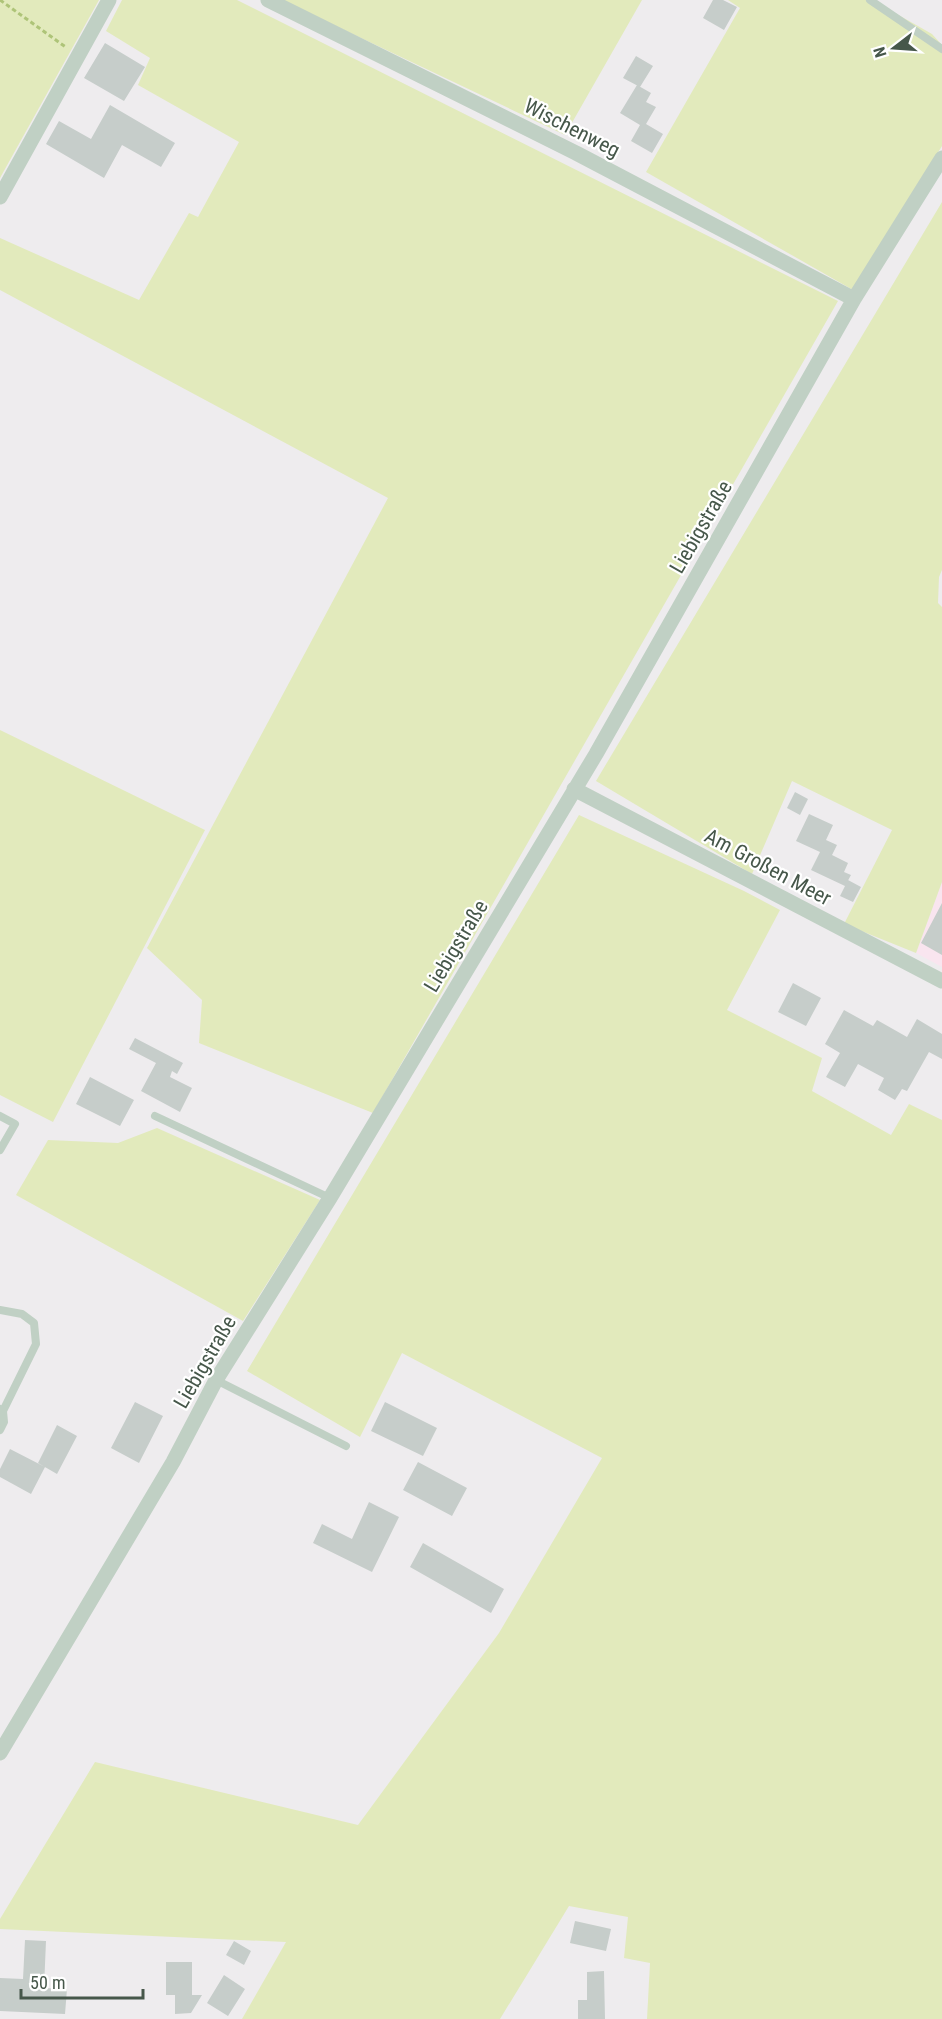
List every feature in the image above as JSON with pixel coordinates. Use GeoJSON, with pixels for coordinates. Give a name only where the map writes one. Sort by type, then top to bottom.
{"type":"FeatureCollection","features":[{"type":"Feature","properties":{"kind":"street"},"geometry":{"type":"LineString","coordinates":[[2,188],[109,0]]}},
{"type":"Feature","properties":{"kind":"street","name":"Wischenweg"},"geometry":{"type":"LineString","coordinates":[[268,0],[576,153],[854,299]]}},
{"type":"Feature","properties":{"kind":"street","name":"Liebigstraße"},"geometry":{"type":"LineString","coordinates":[[0,1753],[173,1461],[216,1380],[330,1198],[596,754],[854,299],[942,158]]}},
{"type":"Feature","properties":{"kind":"street","name":"Am Großen Meer"},"geometry":{"type":"LineString","coordinates":[[574,789],[942,981]]}},
{"type":"Feature","properties":{"kind":"lane"},"geometry":{"type":"LineString","coordinates":[[870,0],[942,50]]}},
{"type":"Feature","properties":{"kind":"lane"},"geometry":{"type":"LineString","coordinates":[[0,1116],[15,1124],[0,1150]]}},
{"type":"Feature","properties":{"kind":"lane"},"geometry":{"type":"LineString","coordinates":[[155,1116],[330,1198]]}},
{"type":"Feature","properties":{"kind":"lane"},"geometry":{"type":"LineString","coordinates":[[0,1310],[22,1314],[34,1323],[36,1344],[2,1410],[4,1422],[0,1430]]}},
{"type":"Feature","properties":{"kind":"lane"},"geometry":{"type":"LineString","coordinates":[[216,1380],[346,1446]]}},
{"type":"Feature","properties":{"kind":"path"},"geometry":{"type":"LineString","coordinates":[[0,0],[79,56]]}},
{"type":"Feature","properties":{"kind":"shaded area"},"geometry":{"type":"Polygon","coordinates":[[[942,882],[942,967],[916,953],[942,882]]]}},
{"type":"Feature","properties":{"kind":"green space"},"geometry":{"type":"Polygon","coordinates":[[[0,0],[99,0],[0,178],[0,0]]]}},
{"type":"Feature","properties":{"kind":"green space"},"geometry":{"type":"Polygon","coordinates":[[[122,0],[237,0],[838,301],[373,1113],[199,1043],[202,1000],[147,948],[388,498],[0,290],[0,238],[139,300],[189,213],[198,217],[239,142],[138,85],[150,58],[106,31],[122,0]]]}},
{"type":"Feature","properties":{"kind":"green space"},"geometry":{"type":"Polygon","coordinates":[[[281,0],[642,0],[565,135],[281,0]]]}},
{"type":"Feature","properties":{"kind":"green space"},"geometry":{"type":"Polygon","coordinates":[[[728,0],[872,0],[932,34],[942,45],[942,146],[853,290],[646,172],[740,8],[728,0]]]}},
{"type":"Feature","properties":{"kind":"green space"},"geometry":{"type":"Polygon","coordinates":[[[942,202],[942,570],[939,577],[938,603],[942,607],[942,882],[916,953],[844,924],[892,830],[792,781],[752,874],[596,781],[942,202]]]}},
{"type":"Feature","properties":{"kind":"green space"},"geometry":{"type":"Polygon","coordinates":[[[0,730],[205,830],[53,1122],[0,1095],[0,730]]]}},
{"type":"Feature","properties":{"kind":"green space"},"geometry":{"type":"Polygon","coordinates":[[[579,815],[780,910],[727,1010],[822,1058],[812,1091],[891,1135],[909,1104],[942,1120],[942,2019],[647,2019],[650,1963],[624,1958],[628,1917],[569,1906],[500,2019],[242,2019],[286,1942],[0,1929],[0,1919],[95,1762],[358,1825],[499,1633],[602,1458],[402,1353],[360,1437],[247,1371],[579,815]]]}},
{"type":"Feature","properties":{"kind":"green space"},"geometry":{"type":"Polygon","coordinates":[[[157,1128],[320,1200],[243,1321],[16,1195],[48,1140],[118,1143],[157,1128]]]}},
{"type":"Feature","properties":{"kind":"building"},"geometry":{"type":"Polygon","coordinates":[[[713,0],[723,0],[737,7],[724,30],[703,18],[713,0]]]}},
{"type":"Feature","properties":{"kind":"building"},"geometry":{"type":"Polygon","coordinates":[[[105,43],[145,67],[124,101],[84,78],[105,43]]]}},
{"type":"Feature","properties":{"kind":"building"},"geometry":{"type":"Polygon","coordinates":[[[636,56],[653,66],[640,87],[623,78],[636,56]]]}},
{"type":"Feature","properties":{"kind":"building"},"geometry":{"type":"Polygon","coordinates":[[[637,85],[651,93],[646,102],[656,107],[646,124],[663,134],[652,153],[631,141],[640,125],[620,113],[637,85]]]}},
{"type":"Feature","properties":{"kind":"building"},"geometry":{"type":"Polygon","coordinates":[[[110,105],[175,143],[161,167],[122,145],[104,178],[46,144],[59,121],[91,139],[110,105]]]}},
{"type":"Feature","properties":{"kind":"building"},"geometry":{"type":"Polygon","coordinates":[[[795,792],[808,799],[800,815],[787,808],[795,792]]]}},
{"type":"Feature","properties":{"kind":"building"},"geometry":{"type":"Polygon","coordinates":[[[809,814],[833,825],[826,840],[837,845],[832,855],[848,863],[844,872],[851,875],[845,886],[811,870],[820,852],[796,841],[809,814]]]}},
{"type":"Feature","properties":{"kind":"building"},"geometry":{"type":"Polygon","coordinates":[[[848,880],[861,887],[853,902],[840,896],[848,880]]]}},
{"type":"Feature","properties":{"kind":"building"},"geometry":{"type":"Polygon","coordinates":[[[942,903],[942,955],[921,943],[942,903]]]}},
{"type":"Feature","properties":{"kind":"building"},"geometry":{"type":"Polygon","coordinates":[[[793,983],[821,998],[806,1026],[778,1012],[793,983]]]}},
{"type":"Feature","properties":{"kind":"building"},"geometry":{"type":"Polygon","coordinates":[[[844,1010],[873,1026],[877,1020],[907,1037],[917,1019],[942,1034],[942,1059],[929,1052],[907,1091],[902,1089],[895,1100],[878,1090],[884,1078],[858,1064],[845,1087],[826,1077],[840,1053],[825,1044],[844,1010]]]}},
{"type":"Feature","properties":{"kind":"building"},"geometry":{"type":"Polygon","coordinates":[[[135,1038],[183,1063],[177,1074],[172,1071],[170,1077],[192,1088],[180,1112],[141,1091],[156,1063],[129,1049],[135,1038]]]}},
{"type":"Feature","properties":{"kind":"building"},"geometry":{"type":"Polygon","coordinates":[[[90,1077],[134,1100],[120,1126],[76,1104],[90,1077]]]}},
{"type":"Feature","properties":{"kind":"building"},"geometry":{"type":"Polygon","coordinates":[[[135,1402],[163,1416],[139,1463],[111,1448],[135,1402]]]}},
{"type":"Feature","properties":{"kind":"building"},"geometry":{"type":"Polygon","coordinates":[[[385,1402],[437,1428],[423,1456],[371,1431],[385,1402]]]}},
{"type":"Feature","properties":{"kind":"building"},"geometry":{"type":"Polygon","coordinates":[[[57,1425],[77,1436],[57,1474],[38,1463],[57,1425]]]}},
{"type":"Feature","properties":{"kind":"building"},"geometry":{"type":"Polygon","coordinates":[[[10,1449],[45,1467],[31,1494],[0,1477],[0,1469],[10,1449]]]}},
{"type":"Feature","properties":{"kind":"building"},"geometry":{"type":"Polygon","coordinates":[[[418,1462],[467,1488],[452,1516],[403,1490],[418,1462]]]}},
{"type":"Feature","properties":{"kind":"building"},"geometry":{"type":"Polygon","coordinates":[[[369,1502],[399,1517],[372,1572],[313,1543],[322,1524],[352,1539],[369,1502]]]}},
{"type":"Feature","properties":{"kind":"building"},"geometry":{"type":"Polygon","coordinates":[[[423,1543],[504,1589],[491,1613],[410,1567],[423,1543]]]}},
{"type":"Feature","properties":{"kind":"building"},"geometry":{"type":"Polygon","coordinates":[[[575,1921],[611,1929],[606,1951],[570,1943],[575,1921]]]}},
{"type":"Feature","properties":{"kind":"building"},"geometry":{"type":"Polygon","coordinates":[[[25,1940],[46,1941],[44,1988],[67,1989],[65,2014],[0,2011],[0,1978],[23,1979],[25,1940]]]}},
{"type":"Feature","properties":{"kind":"building"},"geometry":{"type":"Polygon","coordinates":[[[234,1941],[251,1951],[244,1965],[226,1955],[234,1941]]]}},
{"type":"Feature","properties":{"kind":"building"},"geometry":{"type":"Polygon","coordinates":[[[166,1962],[192,1962],[192,1995],[202,1995],[191,2013],[175,2014],[175,1995],[166,1995],[166,1962]]]}},
{"type":"Feature","properties":{"kind":"building"},"geometry":{"type":"Polygon","coordinates":[[[604,1971],[605,2019],[578,2019],[578,2000],[587,2000],[587,1972],[604,1971]]]}},
{"type":"Feature","properties":{"kind":"building"},"geometry":{"type":"Polygon","coordinates":[[[224,1975],[245,1989],[228,2016],[207,2003],[224,1975]]]}}]}
